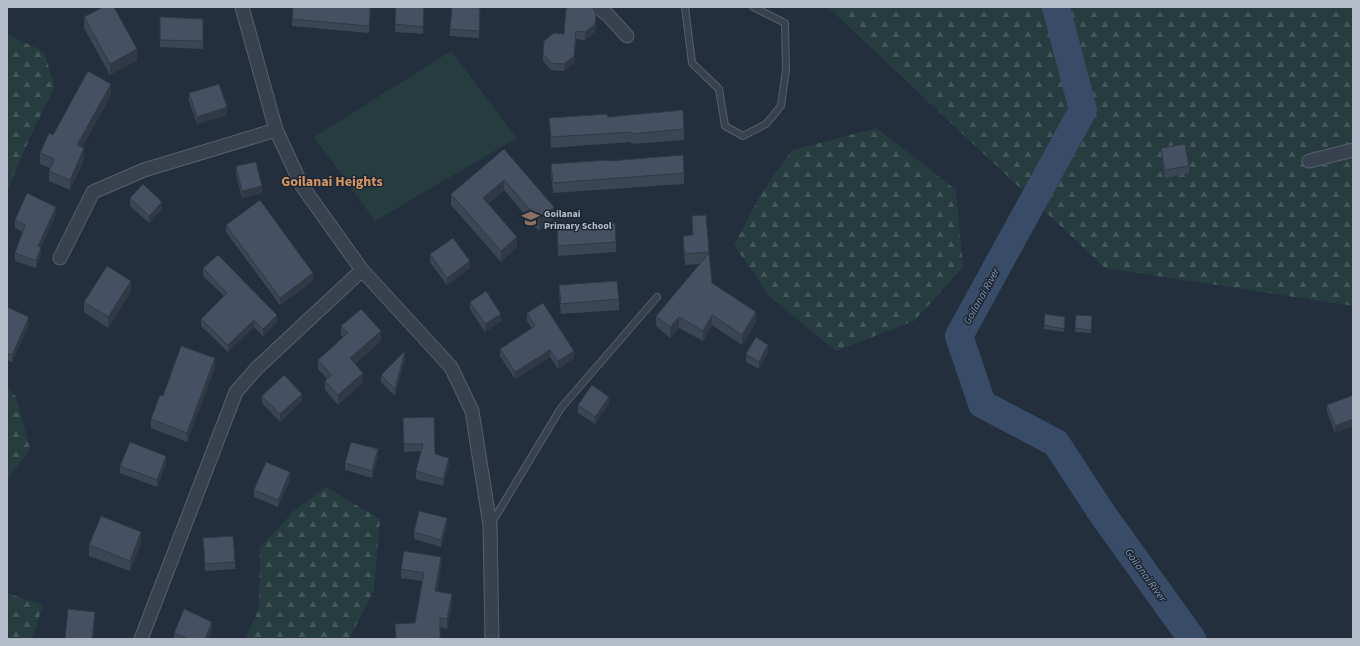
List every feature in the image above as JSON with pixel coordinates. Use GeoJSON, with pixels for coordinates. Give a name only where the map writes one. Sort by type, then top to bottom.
{"type":"FeatureCollection","features":[{"type":"Feature","properties":{"kind":"street"},"geometry":{"type":"LineString","coordinates":[[242,7],[276,130],[302,186],[362,270],[450,367],[472,411],[490,525],[492,639]]}},
{"type":"Feature","properties":{"kind":"street"},"geometry":{"type":"LineString","coordinates":[[597,7],[608,15],[627,36]]}},
{"type":"Feature","properties":{"kind":"street"},"geometry":{"type":"LineString","coordinates":[[60,258],[93,192],[144,170],[276,130]]}},
{"type":"Feature","properties":{"kind":"street"},"geometry":{"type":"LineString","coordinates":[[1310,161],[1353,150]]}},
{"type":"Feature","properties":{"kind":"street"},"geometry":{"type":"LineString","coordinates":[[141,639],[236,392],[257,368],[362,270]]}},
{"type":"Feature","properties":{"kind":"lane"},"geometry":{"type":"LineString","coordinates":[[685,7],[692,63],[719,89],[725,126],[743,136],[766,124],[781,106],[786,69],[785,23],[753,7]]}},
{"type":"Feature","properties":{"kind":"lane"},"geometry":{"type":"LineString","coordinates":[[490,525],[561,408],[656,297]]}},
{"type":"Feature","properties":{"kind":"green space"},"geometry":{"type":"Polygon","coordinates":[[[828,7],[1353,7],[1353,306],[1105,268],[828,7]]]}},
{"type":"Feature","properties":{"kind":"green space"},"geometry":{"type":"Polygon","coordinates":[[[7,34],[44,52],[55,87],[30,137],[7,192],[7,34]]]}},
{"type":"Feature","properties":{"kind":"green space"},"geometry":{"type":"Polygon","coordinates":[[[451,51],[517,138],[375,221],[314,137],[451,51]]]}},
{"type":"Feature","properties":{"kind":"green space"},"geometry":{"type":"Polygon","coordinates":[[[877,128],[956,190],[963,267],[914,321],[836,351],[770,297],[734,245],[761,194],[792,150],[877,128]]]}},
{"type":"Feature","properties":{"kind":"green space"},"geometry":{"type":"Polygon","coordinates":[[[7,387],[16,397],[30,449],[7,479],[7,387]]]}},
{"type":"Feature","properties":{"kind":"green space"},"geometry":{"type":"Polygon","coordinates":[[[326,487],[380,519],[374,590],[349,639],[245,639],[259,609],[260,547],[294,511],[326,487]]]}},
{"type":"Feature","properties":{"kind":"green space"},"geometry":{"type":"Polygon","coordinates":[[[7,593],[43,605],[32,639],[7,639],[7,593]]]}},
{"type":"Feature","properties":{"kind":"building"},"geometry":{"type":"Polygon","coordinates":[[[103,7],[114,7],[137,49],[110,64],[84,17],[103,7]]]}},
{"type":"Feature","properties":{"kind":"building"},"geometry":{"type":"Polygon","coordinates":[[[293,7],[370,7],[369,26],[292,19],[293,7]]]}},
{"type":"Feature","properties":{"kind":"building"},"geometry":{"type":"Polygon","coordinates":[[[396,7],[424,7],[423,27],[395,24],[396,7]]]}},
{"type":"Feature","properties":{"kind":"building"},"geometry":{"type":"Polygon","coordinates":[[[452,7],[480,8],[479,31],[450,29],[452,7]]]}},
{"type":"Feature","properties":{"kind":"building"},"geometry":{"type":"Polygon","coordinates":[[[569,7],[592,7],[596,12],[595,24],[585,32],[576,31],[574,56],[564,64],[551,63],[543,54],[544,41],[554,33],[564,34],[566,9],[569,7]]]}},
{"type":"Feature","properties":{"kind":"building"},"geometry":{"type":"Polygon","coordinates":[[[160,17],[203,19],[203,41],[160,40],[160,17]]]}},
{"type":"Feature","properties":{"kind":"building"},"geometry":{"type":"Polygon","coordinates":[[[88,71],[111,84],[77,145],[84,148],[70,180],[49,171],[54,159],[40,153],[49,133],[53,135],[88,71]]]}},
{"type":"Feature","properties":{"kind":"building"},"geometry":{"type":"Polygon","coordinates":[[[219,84],[227,107],[197,117],[189,93],[219,84]]]}},
{"type":"Feature","properties":{"kind":"building"},"geometry":{"type":"Polygon","coordinates":[[[683,110],[684,129],[631,134],[631,132],[551,137],[549,118],[607,114],[608,117],[683,110]]]}},
{"type":"Feature","properties":{"kind":"building"},"geometry":{"type":"Polygon","coordinates":[[[1185,144],[1189,166],[1165,170],[1161,148],[1185,144]]]}},
{"type":"Feature","properties":{"kind":"building"},"geometry":{"type":"Polygon","coordinates":[[[504,149],[554,207],[539,220],[504,180],[483,198],[517,237],[501,251],[451,194],[504,149]]]}},
{"type":"Feature","properties":{"kind":"building"},"geometry":{"type":"Polygon","coordinates":[[[683,155],[684,173],[553,183],[551,164],[683,155]]]}},
{"type":"Feature","properties":{"kind":"building"},"geometry":{"type":"Polygon","coordinates":[[[256,162],[262,186],[242,191],[236,166],[256,162]]]}},
{"type":"Feature","properties":{"kind":"building"},"geometry":{"type":"Polygon","coordinates":[[[143,184],[162,202],[149,216],[130,198],[143,184]]]}},
{"type":"Feature","properties":{"kind":"building"},"geometry":{"type":"Polygon","coordinates":[[[27,193],[56,207],[38,246],[41,247],[36,261],[15,253],[25,225],[15,220],[27,193]]]}},
{"type":"Feature","properties":{"kind":"building"},"geometry":{"type":"Polygon","coordinates":[[[260,200],[313,273],[280,298],[226,225],[260,200]]]}},
{"type":"Feature","properties":{"kind":"building"},"geometry":{"type":"Polygon","coordinates":[[[706,215],[709,252],[685,254],[683,236],[693,235],[692,216],[706,215]]]}},
{"type":"Feature","properties":{"kind":"building"},"geometry":{"type":"Polygon","coordinates":[[[615,223],[616,242],[558,246],[557,227],[615,223]]]}},
{"type":"Feature","properties":{"kind":"building"},"geometry":{"type":"Polygon","coordinates":[[[453,238],[470,261],[447,278],[430,254],[453,238]]]}},
{"type":"Feature","properties":{"kind":"building"},"geometry":{"type":"Polygon","coordinates":[[[709,253],[712,283],[756,312],[742,335],[712,315],[703,331],[679,317],[670,327],[656,316],[709,253]]]}},
{"type":"Feature","properties":{"kind":"building"},"geometry":{"type":"Polygon","coordinates":[[[218,255],[277,315],[263,329],[254,320],[228,345],[201,319],[227,293],[203,268],[218,255]]]}},
{"type":"Feature","properties":{"kind":"building"},"geometry":{"type":"Polygon","coordinates":[[[107,266],[131,281],[108,317],[84,302],[107,266]]]}},
{"type":"Feature","properties":{"kind":"building"},"geometry":{"type":"Polygon","coordinates":[[[617,281],[619,299],[561,304],[559,285],[617,281]]]}},
{"type":"Feature","properties":{"kind":"building"},"geometry":{"type":"Polygon","coordinates":[[[486,291],[501,314],[485,324],[470,302],[486,291]]]}},
{"type":"Feature","properties":{"kind":"building"},"geometry":{"type":"Polygon","coordinates":[[[543,303],[574,351],[558,361],[550,350],[515,372],[500,349],[535,326],[527,313],[543,303]]]}},
{"type":"Feature","properties":{"kind":"building"},"geometry":{"type":"Polygon","coordinates":[[[7,307],[29,317],[12,355],[7,353],[7,307]]]}},
{"type":"Feature","properties":{"kind":"building"},"geometry":{"type":"Polygon","coordinates":[[[361,309],[381,331],[350,358],[363,373],[338,395],[325,381],[331,375],[318,360],[348,333],[341,326],[361,309]]]}},
{"type":"Feature","properties":{"kind":"building"},"geometry":{"type":"Polygon","coordinates":[[[1045,314],[1065,317],[1064,329],[1044,325],[1045,314]]]}},
{"type":"Feature","properties":{"kind":"building"},"geometry":{"type":"Polygon","coordinates":[[[1076,315],[1092,316],[1091,330],[1075,328],[1076,315]]]}},
{"type":"Feature","properties":{"kind":"building"},"geometry":{"type":"Polygon","coordinates":[[[756,337],[768,345],[759,362],[746,354],[756,337]]]}},
{"type":"Feature","properties":{"kind":"building"},"geometry":{"type":"Polygon","coordinates":[[[181,346],[215,358],[187,433],[151,419],[160,395],[163,396],[181,346]]]}},
{"type":"Feature","properties":{"kind":"building"},"geometry":{"type":"Polygon","coordinates":[[[405,351],[395,389],[381,375],[405,351]]]}},
{"type":"Feature","properties":{"kind":"building"},"geometry":{"type":"Polygon","coordinates":[[[284,375],[302,394],[280,414],[262,396],[284,375]]]}},
{"type":"Feature","properties":{"kind":"building"},"geometry":{"type":"Polygon","coordinates":[[[592,385],[609,397],[595,417],[578,405],[592,385]]]}},
{"type":"Feature","properties":{"kind":"building"},"geometry":{"type":"Polygon","coordinates":[[[1353,395],[1353,419],[1335,426],[1327,405],[1353,395]]]}},
{"type":"Feature","properties":{"kind":"building"},"geometry":{"type":"Polygon","coordinates":[[[434,417],[435,454],[449,458],[443,479],[416,471],[423,444],[404,444],[403,418],[434,417]]]}},
{"type":"Feature","properties":{"kind":"building"},"geometry":{"type":"Polygon","coordinates":[[[130,442],[166,456],[157,480],[120,466],[130,442]]]}},
{"type":"Feature","properties":{"kind":"building"},"geometry":{"type":"Polygon","coordinates":[[[351,442],[378,449],[372,471],[345,463],[351,442]]]}},
{"type":"Feature","properties":{"kind":"building"},"geometry":{"type":"Polygon","coordinates":[[[266,462],[290,472],[278,500],[254,490],[266,462]]]}},
{"type":"Feature","properties":{"kind":"building"},"geometry":{"type":"Polygon","coordinates":[[[419,511],[447,518],[441,540],[414,532],[419,511]]]}},
{"type":"Feature","properties":{"kind":"building"},"geometry":{"type":"Polygon","coordinates":[[[101,516],[141,532],[130,561],[89,545],[101,516]]]}},
{"type":"Feature","properties":{"kind":"building"},"geometry":{"type":"Polygon","coordinates":[[[233,536],[235,562],[205,564],[203,538],[233,536]]]}},
{"type":"Feature","properties":{"kind":"building"},"geometry":{"type":"Polygon","coordinates":[[[404,551],[441,557],[435,591],[452,594],[447,619],[440,618],[440,639],[396,639],[395,624],[415,623],[424,573],[401,569],[404,551]]]}},
{"type":"Feature","properties":{"kind":"building"},"geometry":{"type":"Polygon","coordinates":[[[68,609],[95,612],[92,639],[65,639],[68,609]]]}},
{"type":"Feature","properties":{"kind":"building"},"geometry":{"type":"Polygon","coordinates":[[[184,609],[212,622],[205,639],[188,639],[174,633],[184,609]]]}},
{"type":"Feature","properties":{"kind":"waterway","name":"Goilanai River"},"geometry":{"type":"LineString","coordinates":[[1056,7],[1083,110],[959,336],[982,404],[1056,443],[1101,512],[1192,639]]}},
{"type":"Feature","properties":{"kind":"place","name":"Goilanai Primary School"},"geometry":{"type":"Point","coordinates":[531,219]}},
{"type":"Feature","properties":{"kind":"district","name":"Goilanai Heights"},"geometry":{"type":"Point","coordinates":[332,181]}}]}
